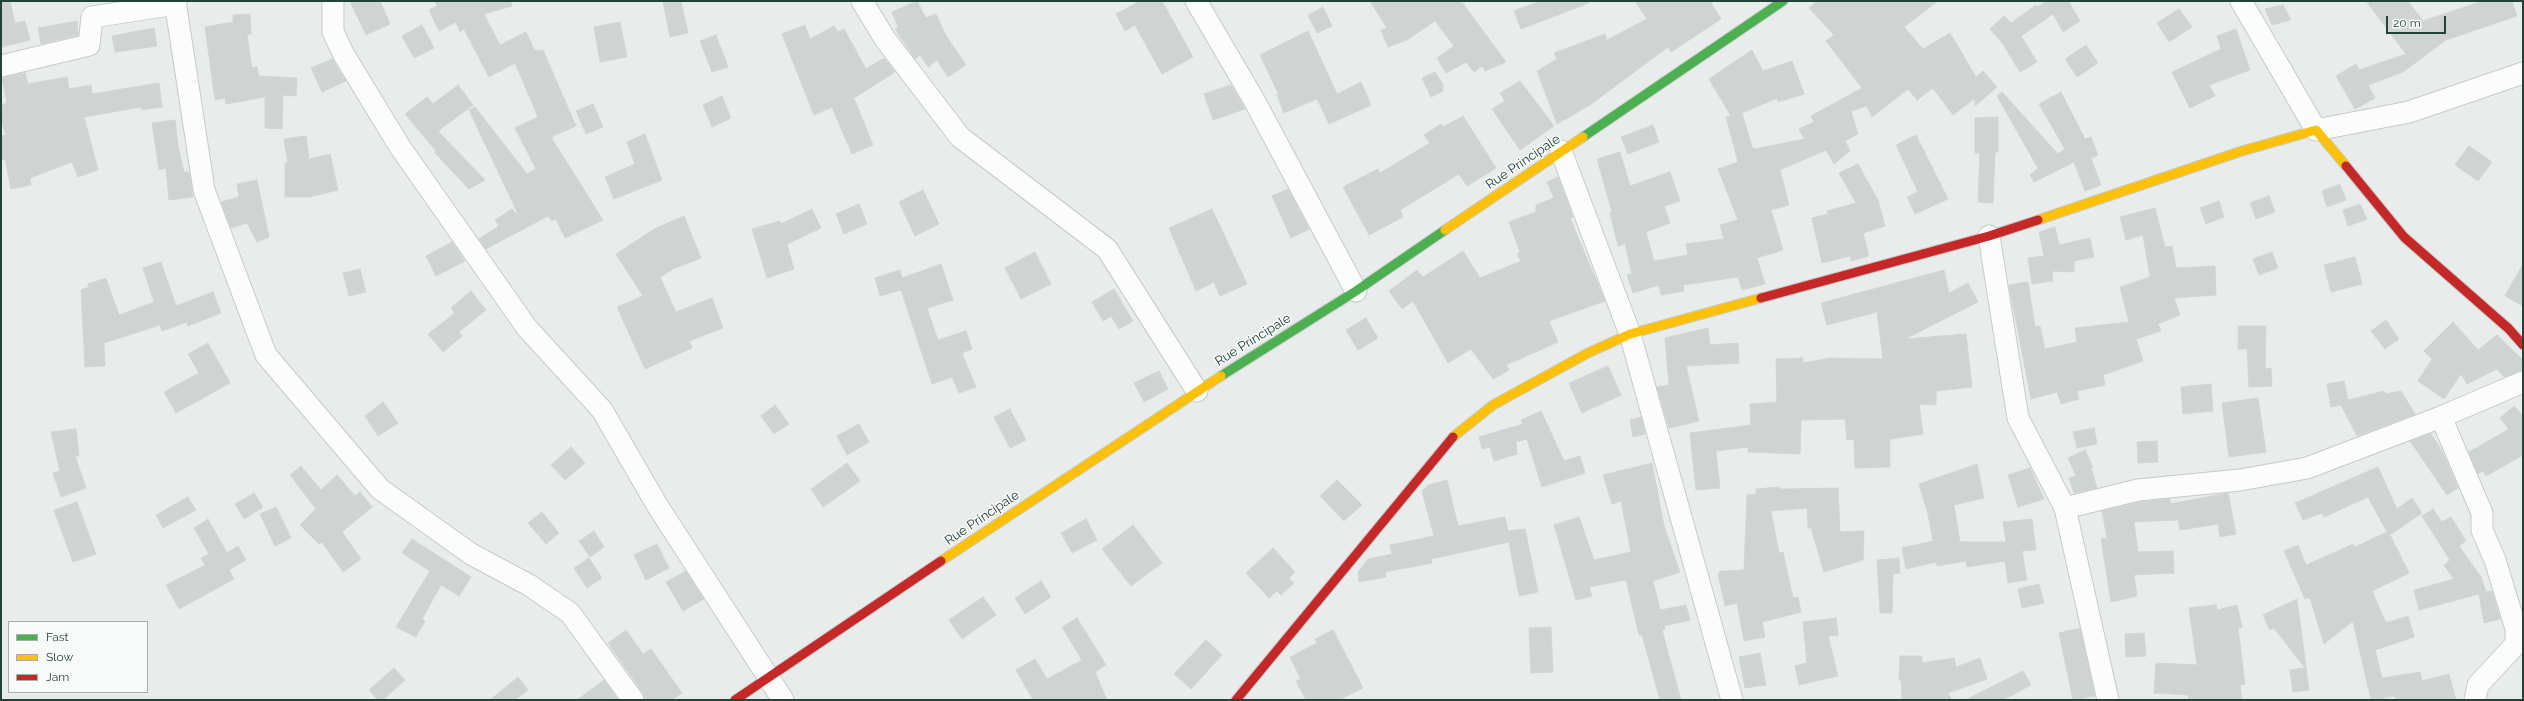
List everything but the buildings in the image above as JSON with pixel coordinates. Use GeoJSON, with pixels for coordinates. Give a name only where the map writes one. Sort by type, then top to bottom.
{"type":"FeatureCollection","features":[{"type":"Feature","properties":{"kind":"street"},"geometry":{"type":"LineString","coordinates":[[333,1],[333,32],[344,55],[400,148],[527,328],[602,410],[657,505],[769,675],[783,700]]}},
{"type":"Feature","properties":{"kind":"street"},"geometry":{"type":"LineString","coordinates":[[862,1],[885,39],[960,136],[1106,249],[1197,391]]}},
{"type":"Feature","properties":{"kind":"street"},"geometry":{"type":"LineString","coordinates":[[1196,1],[1254,100],[1356,291]]}},
{"type":"Feature","properties":{"kind":"street","name":"Rue Principale"},"geometry":{"type":"LineString","coordinates":[[735,700],[769,675],[1197,391],[1356,291],[1783,1]]}},
{"type":"Feature","properties":{"kind":"street"},"geometry":{"type":"LineString","coordinates":[[2241,1],[2316,130],[2404,237],[2509,329],[2523,344]]}},
{"type":"Feature","properties":{"kind":"street"},"geometry":{"type":"LineString","coordinates":[[1,66],[89,45],[92,17],[175,2],[204,190],[266,355],[380,489],[471,554],[529,585],[570,613],[633,700]]}},
{"type":"Feature","properties":{"kind":"street"},"geometry":{"type":"LineString","coordinates":[[1236,700],[1315,606],[1382,520],[1451,438],[1494,405],[1588,353],[1630,334],[1989,236],[2242,151],[2316,130],[2409,112],[2523,73]]}},
{"type":"Feature","properties":{"kind":"street"},"geometry":{"type":"LineString","coordinates":[[1561,151],[1630,334],[1732,700]]}},
{"type":"Feature","properties":{"kind":"street"},"geometry":{"type":"LineString","coordinates":[[1989,236],[2018,418],[2064,508],[2099,664],[2114,698]]}},
{"type":"Feature","properties":{"kind":"street"},"geometry":{"type":"LineString","coordinates":[[2064,508],[2138,490],[2240,480],[2307,468],[2441,417],[2523,382]]}},
{"type":"Feature","properties":{"kind":"street"},"geometry":{"type":"LineString","coordinates":[[2441,417],[2482,513],[2482,530],[2495,560],[2516,629],[2516,644],[2478,685],[2475,700]]}},
{"type":"Feature","properties":{"kind":"traffic: fast"},"geometry":{"type":"LineString","coordinates":[[1583,137],[1783,1]]}},
{"type":"Feature","properties":{"kind":"traffic: fast"},"geometry":{"type":"LineString","coordinates":[[1221,376],[1356,291],[1445,230]]}},
{"type":"Feature","properties":{"kind":"traffic: slow"},"geometry":{"type":"LineString","coordinates":[[2038,220],[2242,151],[2316,130],[2346,166]]}},
{"type":"Feature","properties":{"kind":"traffic: slow"},"geometry":{"type":"LineString","coordinates":[[1445,230],[1583,137]]}},
{"type":"Feature","properties":{"kind":"traffic: slow"},"geometry":{"type":"LineString","coordinates":[[1453,437],[1493,405],[1588,353],[1630,334],[1761,298]]}},
{"type":"Feature","properties":{"kind":"traffic: slow"},"geometry":{"type":"LineString","coordinates":[[941,561],[1221,376]]}},
{"type":"Feature","properties":{"kind":"traffic: jam"},"geometry":{"type":"LineString","coordinates":[[2346,166],[2404,237],[2509,329],[2523,345]]}},
{"type":"Feature","properties":{"kind":"traffic: jam"},"geometry":{"type":"LineString","coordinates":[[1761,298],[1989,236],[2038,220]]}},
{"type":"Feature","properties":{"kind":"traffic: jam"},"geometry":{"type":"LineString","coordinates":[[1236,700],[1453,437]]}},
{"type":"Feature","properties":{"kind":"traffic: jam"},"geometry":{"type":"LineString","coordinates":[[735,700],[941,561]]}}]}
